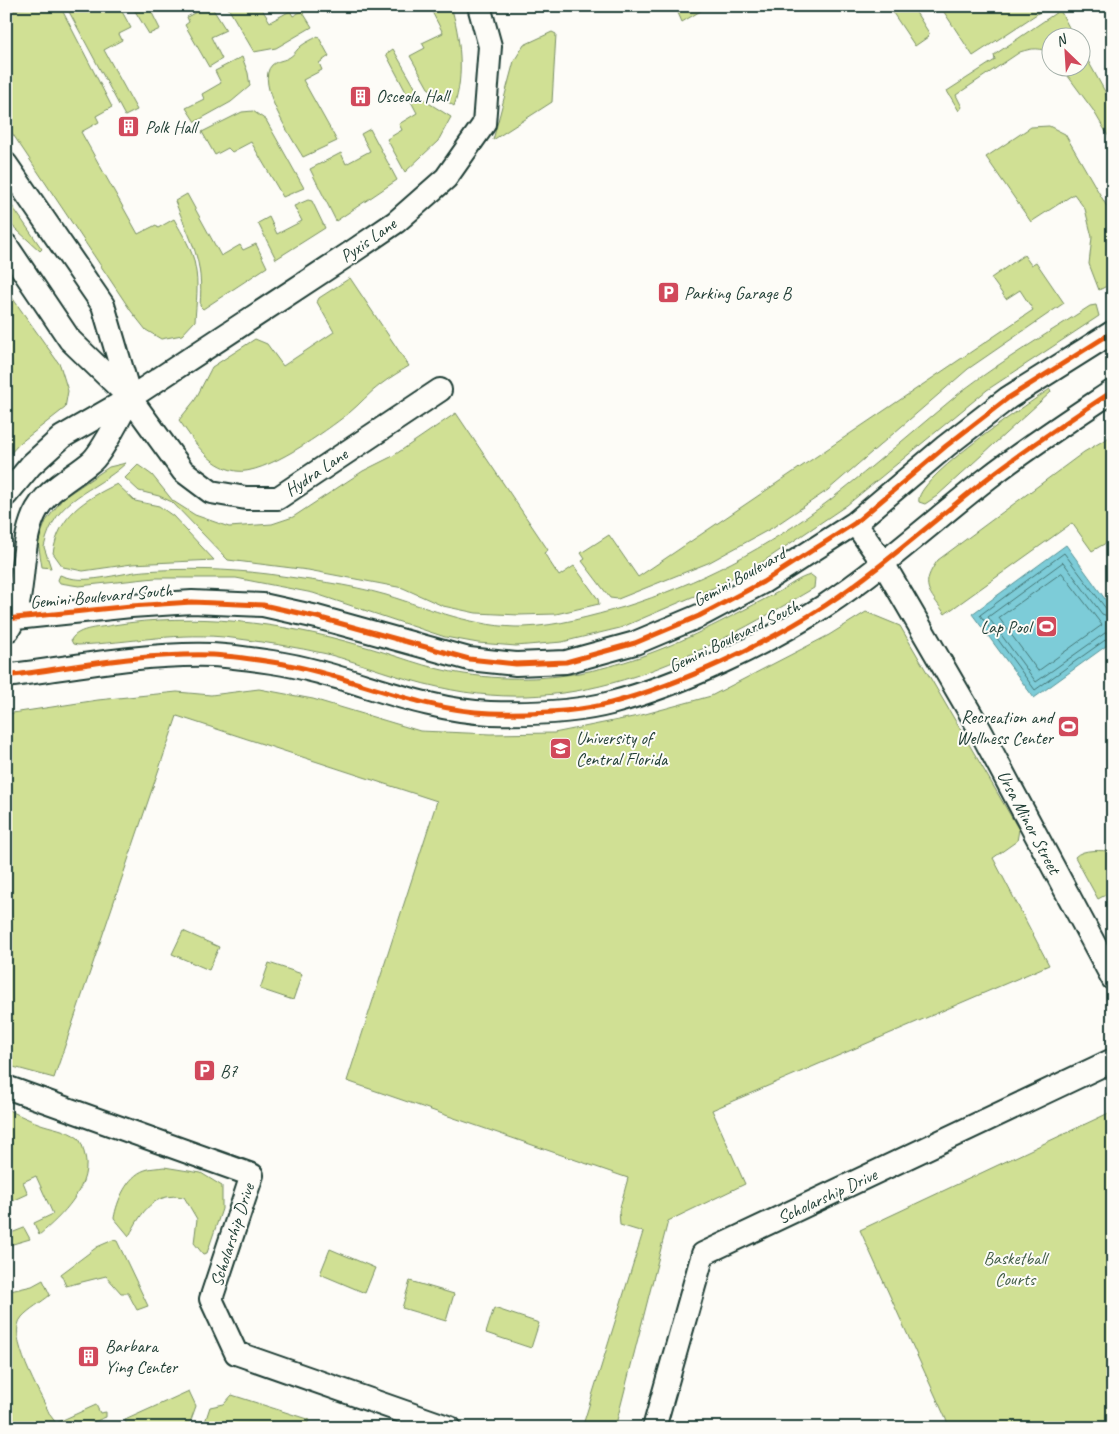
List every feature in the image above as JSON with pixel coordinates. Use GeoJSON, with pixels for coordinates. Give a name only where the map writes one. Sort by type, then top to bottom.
{"type":"FeatureCollection","features":[{"type":"Feature","properties":{"kind":"street","name":"Pyxis Lane"},"geometry":{"type":"LineString","coordinates":[[6,495],[31,465],[62,437],[130,398],[396,222],[446,178],[484,124],[490,46],[479,6]]}},
{"type":"Feature","properties":{"kind":"street"},"geometry":{"type":"LineString","coordinates":[[6,164],[103,305],[130,398]]}},
{"type":"Feature","properties":{"kind":"street"},"geometry":{"type":"LineString","coordinates":[[6,245],[70,340],[130,398]]}},
{"type":"Feature","properties":{"kind":"street","name":"Gemini Boulevard"},"geometry":{"type":"LineString","coordinates":[[317,616],[470,659],[516,664],[566,662],[635,643],[699,616],[763,582],[855,523],[946,446],[1008,398],[1113,332]]}},
{"type":"Feature","properties":{"kind":"street","name":"Hydra Lane"},"geometry":{"type":"LineString","coordinates":[[130,398],[183,471],[211,492],[246,498],[278,498],[440,390]]}},
{"type":"Feature","properties":{"kind":"street","name":"Gemini Boulevard South"},"geometry":{"type":"LineString","coordinates":[[6,676],[144,658],[211,655],[273,662],[325,673],[436,706],[489,713],[556,711],[609,703],[689,677],[768,638],[825,605],[883,563],[988,479],[1113,391]]}},
{"type":"Feature","properties":{"kind":"street","name":"Pyxis Lane"},"geometry":{"type":"LineString","coordinates":[[9,623],[24,545],[34,514],[55,486],[94,460],[130,398]]}},
{"type":"Feature","properties":{"kind":"street","name":"Ursa Minor Street"},"geometry":{"type":"LineString","coordinates":[[855,523],[883,563],[979,728],[1113,979]]}},
{"type":"Feature","properties":{"kind":"street","name":"Gemini Boulevard South"},"geometry":{"type":"LineString","coordinates":[[9,623],[131,606],[192,602],[263,605],[317,616]]}},
{"type":"Feature","properties":{"kind":"street","name":"Scholarship Drive"},"geometry":{"type":"LineString","coordinates":[[654,1428],[703,1254],[1113,1060]]}},
{"type":"Feature","properties":{"kind":"street","name":"Scholarship Drive"},"geometry":{"type":"LineString","coordinates":[[6,1087],[252,1175],[211,1300],[236,1353],[450,1428]]}},
{"type":"Feature","properties":{"kind":"green space"},"geometry":{"type":"Polygon","coordinates":[[[36,6],[60,6],[112,107],[96,116],[99,122],[81,132],[138,234],[156,225],[158,228],[174,219],[190,248],[197,280],[195,321],[182,335],[161,339],[146,330],[131,311],[6,124],[6,11],[36,6]]]}},
{"type":"Feature","properties":{"kind":"green space"},"geometry":{"type":"Polygon","coordinates":[[[66,6],[119,6],[131,28],[119,34],[122,40],[104,50],[137,110],[125,116],[66,6]]]}},
{"type":"Feature","properties":{"kind":"green space"},"geometry":{"type":"Polygon","coordinates":[[[132,6],[164,6],[152,13],[160,29],[149,34],[132,6]]]}},
{"type":"Feature","properties":{"kind":"green space"},"geometry":{"type":"Polygon","coordinates":[[[207,6],[211,6],[226,30],[211,37],[222,59],[209,67],[185,25],[189,22],[187,17],[207,6]]]}},
{"type":"Feature","properties":{"kind":"green space"},"geometry":{"type":"Polygon","coordinates":[[[227,6],[260,6],[270,22],[290,11],[293,16],[302,11],[312,27],[276,48],[254,52],[227,6]]]}},
{"type":"Feature","properties":{"kind":"green space"},"geometry":{"type":"Polygon","coordinates":[[[429,6],[451,6],[454,18],[459,43],[460,69],[454,106],[428,88],[410,56],[425,48],[422,43],[443,33],[429,6]]]}},
{"type":"Feature","properties":{"kind":"green space"},"geometry":{"type":"Polygon","coordinates":[[[675,6],[709,6],[682,22],[675,6]]]}},
{"type":"Feature","properties":{"kind":"green space"},"geometry":{"type":"Polygon","coordinates":[[[903,6],[912,6],[929,33],[928,37],[915,46],[893,13],[903,6]]]}},
{"type":"Feature","properties":{"kind":"green space"},"geometry":{"type":"Polygon","coordinates":[[[940,6],[1049,6],[973,56],[940,6]]]}},
{"type":"Feature","properties":{"kind":"green space"},"geometry":{"type":"Polygon","coordinates":[[[1060,10],[1069,28],[1042,28],[1042,50],[1020,52],[956,95],[962,107],[959,111],[947,91],[995,60],[994,55],[1060,10]]]}},
{"type":"Feature","properties":{"kind":"green space"},"geometry":{"type":"Polygon","coordinates":[[[552,32],[556,34],[552,102],[493,140],[514,61],[524,45],[552,32]]]}},
{"type":"Feature","properties":{"kind":"green space"},"geometry":{"type":"Polygon","coordinates":[[[318,36],[329,56],[319,63],[322,70],[303,80],[337,141],[303,157],[284,125],[271,97],[268,73],[276,62],[290,57],[301,46],[318,36]]]}},
{"type":"Feature","properties":{"kind":"green space"},"geometry":{"type":"Polygon","coordinates":[[[393,49],[416,89],[427,102],[451,117],[438,141],[405,172],[387,139],[402,130],[399,124],[417,113],[386,54],[393,49]]]}},
{"type":"Feature","properties":{"kind":"green space"},"geometry":{"type":"Polygon","coordinates":[[[242,57],[248,73],[250,86],[231,102],[195,122],[186,108],[204,99],[202,94],[221,83],[215,71],[242,57]]]}},
{"type":"Feature","properties":{"kind":"green space"},"geometry":{"type":"Polygon","coordinates":[[[1092,68],[1113,106],[1113,144],[1093,110],[1069,78],[1092,78],[1092,68]]]}},
{"type":"Feature","properties":{"kind":"green space"},"geometry":{"type":"Polygon","coordinates":[[[253,111],[266,120],[304,188],[283,197],[251,142],[232,152],[228,148],[215,155],[202,132],[242,112],[253,111]]]}},
{"type":"Feature","properties":{"kind":"green space"},"geometry":{"type":"Polygon","coordinates":[[[1049,126],[1065,134],[1113,217],[1113,283],[1099,290],[1089,264],[1092,237],[1085,209],[1074,194],[1031,222],[986,157],[1031,127],[1049,126]]]}},
{"type":"Feature","properties":{"kind":"green space"},"geometry":{"type":"Polygon","coordinates":[[[370,129],[397,180],[336,221],[310,169],[341,153],[346,164],[370,151],[361,134],[370,129]]]}},
{"type":"Feature","properties":{"kind":"green space"},"geometry":{"type":"Polygon","coordinates":[[[187,194],[221,256],[240,245],[243,250],[256,244],[267,267],[203,309],[200,306],[200,275],[195,251],[175,201],[187,194]]]}},
{"type":"Feature","properties":{"kind":"green space"},"geometry":{"type":"Polygon","coordinates":[[[6,197],[42,249],[40,251],[6,220],[6,197]]]}},
{"type":"Feature","properties":{"kind":"green space"},"geometry":{"type":"Polygon","coordinates":[[[308,200],[312,201],[325,228],[276,259],[258,223],[269,217],[277,234],[302,221],[294,206],[308,200]]]}},
{"type":"Feature","properties":{"kind":"green space"},"geometry":{"type":"Polygon","coordinates":[[[1024,255],[1031,265],[1036,262],[1064,303],[968,369],[828,490],[772,528],[708,563],[618,599],[610,598],[582,561],[585,559],[581,553],[609,535],[638,577],[1033,310],[1020,290],[1006,299],[991,278],[1024,255]]]}},
{"type":"Feature","properties":{"kind":"green space"},"geometry":{"type":"Polygon","coordinates":[[[350,278],[409,366],[390,377],[349,413],[326,430],[278,460],[248,471],[236,471],[217,464],[196,444],[179,420],[195,400],[212,367],[255,339],[267,344],[283,366],[334,332],[317,302],[319,298],[350,278]]]}},
{"type":"Feature","properties":{"kind":"green space"},"geometry":{"type":"Polygon","coordinates":[[[6,289],[60,365],[68,391],[65,408],[20,443],[6,458],[6,289]]]}},
{"type":"Feature","properties":{"kind":"green space"},"geometry":{"type":"Polygon","coordinates":[[[1096,305],[1099,316],[987,390],[847,505],[764,561],[713,588],[620,628],[562,642],[516,646],[478,643],[445,637],[313,593],[236,578],[155,578],[79,586],[60,583],[58,580],[60,575],[70,578],[90,579],[134,572],[206,569],[268,574],[357,588],[386,595],[454,617],[506,626],[549,625],[600,614],[652,598],[679,587],[758,548],[830,500],[962,391],[1090,306],[1096,305]]]}},
{"type":"Feature","properties":{"kind":"green space"},"geometry":{"type":"Polygon","coordinates":[[[1050,389],[1051,392],[937,496],[925,504],[919,502],[922,491],[952,460],[974,442],[1050,389]]]}},
{"type":"Feature","properties":{"kind":"green space"},"geometry":{"type":"Polygon","coordinates":[[[456,413],[548,550],[544,553],[559,576],[574,566],[598,599],[599,604],[556,614],[476,613],[443,606],[403,588],[308,570],[228,560],[172,502],[159,496],[139,491],[125,478],[138,465],[152,475],[173,501],[195,515],[229,527],[272,524],[293,517],[363,471],[393,456],[456,413]]]}},
{"type":"Feature","properties":{"kind":"green space"},"geometry":{"type":"Polygon","coordinates":[[[1113,435],[1113,539],[1092,551],[1072,523],[945,614],[934,600],[928,588],[929,576],[938,560],[1084,452],[1113,435]]]}},
{"type":"Feature","properties":{"kind":"green space"},"geometry":{"type":"Polygon","coordinates":[[[126,463],[77,497],[57,517],[49,530],[44,547],[51,568],[42,567],[38,542],[46,521],[63,498],[109,467],[126,463]]]}},
{"type":"Feature","properties":{"kind":"green space"},"geometry":{"type":"Polygon","coordinates":[[[117,484],[135,501],[159,506],[173,516],[214,560],[132,564],[83,571],[63,567],[53,553],[61,528],[75,510],[94,496],[117,484]]]}},
{"type":"Feature","properties":{"kind":"green space"},"geometry":{"type":"Polygon","coordinates":[[[811,575],[815,578],[814,588],[725,638],[680,659],[635,676],[588,689],[540,695],[490,695],[438,687],[327,654],[232,638],[194,636],[78,645],[73,644],[71,640],[84,630],[144,621],[175,619],[237,622],[299,630],[329,637],[450,672],[500,678],[535,678],[568,675],[600,668],[664,648],[696,634],[811,575]]]}},
{"type":"Feature","properties":{"kind":"green space"},"geometry":{"type":"Polygon","coordinates":[[[866,612],[900,626],[1019,830],[1017,841],[993,858],[1049,965],[712,1110],[745,1184],[668,1221],[615,1428],[582,1428],[643,1232],[620,1225],[619,1211],[628,1178],[347,1081],[437,801],[177,716],[54,1078],[6,1065],[6,813],[9,768],[6,748],[6,714],[98,700],[177,692],[211,695],[259,689],[313,699],[420,731],[490,734],[554,733],[638,716],[711,696],[829,635],[866,612]]]}},
{"type":"Feature","properties":{"kind":"green space"},"geometry":{"type":"Polygon","coordinates":[[[1088,851],[1113,851],[1113,891],[1098,899],[1075,857],[1088,851]]]}},
{"type":"Feature","properties":{"kind":"green space"},"geometry":{"type":"Polygon","coordinates":[[[183,931],[219,947],[209,970],[172,954],[183,931]]]}},
{"type":"Feature","properties":{"kind":"green space"},"geometry":{"type":"Polygon","coordinates":[[[269,963],[302,974],[293,1000],[260,989],[269,963]]]}},
{"type":"Feature","properties":{"kind":"green space"},"geometry":{"type":"Polygon","coordinates":[[[6,1109],[43,1125],[73,1135],[79,1139],[84,1150],[85,1176],[80,1188],[66,1209],[39,1235],[34,1223],[53,1214],[36,1176],[23,1182],[28,1194],[6,1204],[6,1109]]]}},
{"type":"Feature","properties":{"kind":"green space","name":"Basketball Courts"},"geometry":{"type":"Polygon","coordinates":[[[1113,1111],[1113,1428],[950,1428],[860,1230],[1113,1111]]]}},
{"type":"Feature","properties":{"kind":"green space"},"geometry":{"type":"Polygon","coordinates":[[[164,1167],[201,1173],[222,1186],[222,1209],[207,1253],[203,1254],[194,1243],[197,1219],[184,1197],[173,1196],[156,1201],[144,1212],[129,1236],[114,1218],[120,1197],[128,1183],[145,1170],[164,1167]]]}},
{"type":"Feature","properties":{"kind":"green space"},"geometry":{"type":"Polygon","coordinates":[[[24,1228],[30,1239],[6,1246],[6,1235],[24,1228]]]}},
{"type":"Feature","properties":{"kind":"green space"},"geometry":{"type":"Polygon","coordinates":[[[113,1240],[117,1241],[148,1306],[137,1310],[128,1293],[121,1293],[106,1276],[66,1286],[61,1274],[97,1247],[113,1240]]]}},
{"type":"Feature","properties":{"kind":"green space"},"geometry":{"type":"Polygon","coordinates":[[[330,1249],[375,1268],[365,1293],[320,1274],[330,1249]]]}},
{"type":"Feature","properties":{"kind":"green space"},"geometry":{"type":"Polygon","coordinates":[[[43,1280],[50,1295],[25,1314],[18,1326],[18,1337],[26,1365],[50,1415],[56,1423],[96,1405],[100,1413],[106,1412],[106,1417],[79,1428],[6,1428],[6,1292],[32,1286],[43,1280]]]}},
{"type":"Feature","properties":{"kind":"green space"},"geometry":{"type":"Polygon","coordinates":[[[410,1281],[454,1294],[446,1321],[402,1308],[410,1281]]]}},
{"type":"Feature","properties":{"kind":"green space"},"geometry":{"type":"Polygon","coordinates":[[[494,1308],[539,1323],[531,1348],[486,1333],[494,1308]]]}},
{"type":"Feature","properties":{"kind":"green space"},"geometry":{"type":"Polygon","coordinates":[[[189,1391],[196,1406],[188,1428],[128,1428],[125,1420],[189,1391]]]}},
{"type":"Feature","properties":{"kind":"green space"},"geometry":{"type":"Polygon","coordinates":[[[232,1395],[310,1420],[303,1428],[203,1428],[210,1407],[224,1404],[232,1395]]]}},
{"type":"Feature","properties":{"kind":"water","name":"Lap Pool"},"geometry":{"type":"Polygon","coordinates":[[[1066,545],[1113,610],[1113,641],[1034,698],[972,614],[1066,545]]]}},
{"type":"Feature","properties":{"kind":"cycle path"},"geometry":{"type":"LineString","coordinates":[[6,619],[131,606],[192,602],[263,605],[317,617],[469,659],[516,664],[566,662],[635,643],[699,616],[763,582],[855,523],[946,446],[1008,398],[1113,332]]}},
{"type":"Feature","properties":{"kind":"cycle path"},"geometry":{"type":"LineString","coordinates":[[6,676],[134,658],[212,655],[300,667],[408,698],[462,710],[490,713],[535,713],[582,709],[611,703],[666,685],[722,662],[802,620],[826,605],[888,559],[1003,467],[1113,391]]}},
{"type":"Feature","properties":{"kind":"place","name":"Osceola Hall"},"geometry":{"type":"Point","coordinates":[360,96]}},
{"type":"Feature","properties":{"kind":"place","name":"Polk Hall"},"geometry":{"type":"Point","coordinates":[129,127]}},
{"type":"Feature","properties":{"kind":"place","name":"Parking Garage B"},"geometry":{"type":"Point","coordinates":[668,293]}},
{"type":"Feature","properties":{"kind":"place","name":"Lap Pool"},"geometry":{"type":"Point","coordinates":[1047,627]}},
{"type":"Feature","properties":{"kind":"place","name":"Recreation and Wellness Center"},"geometry":{"type":"Point","coordinates":[1069,727]}},
{"type":"Feature","properties":{"kind":"place","name":"University of Central Florida"},"geometry":{"type":"Point","coordinates":[560,748]}},
{"type":"Feature","properties":{"kind":"place","name":"B7"},"geometry":{"type":"Point","coordinates":[204,1071]}},
{"type":"Feature","properties":{"kind":"place","name":"Barbara Ying Center"},"geometry":{"type":"Point","coordinates":[89,1356]}}]}
